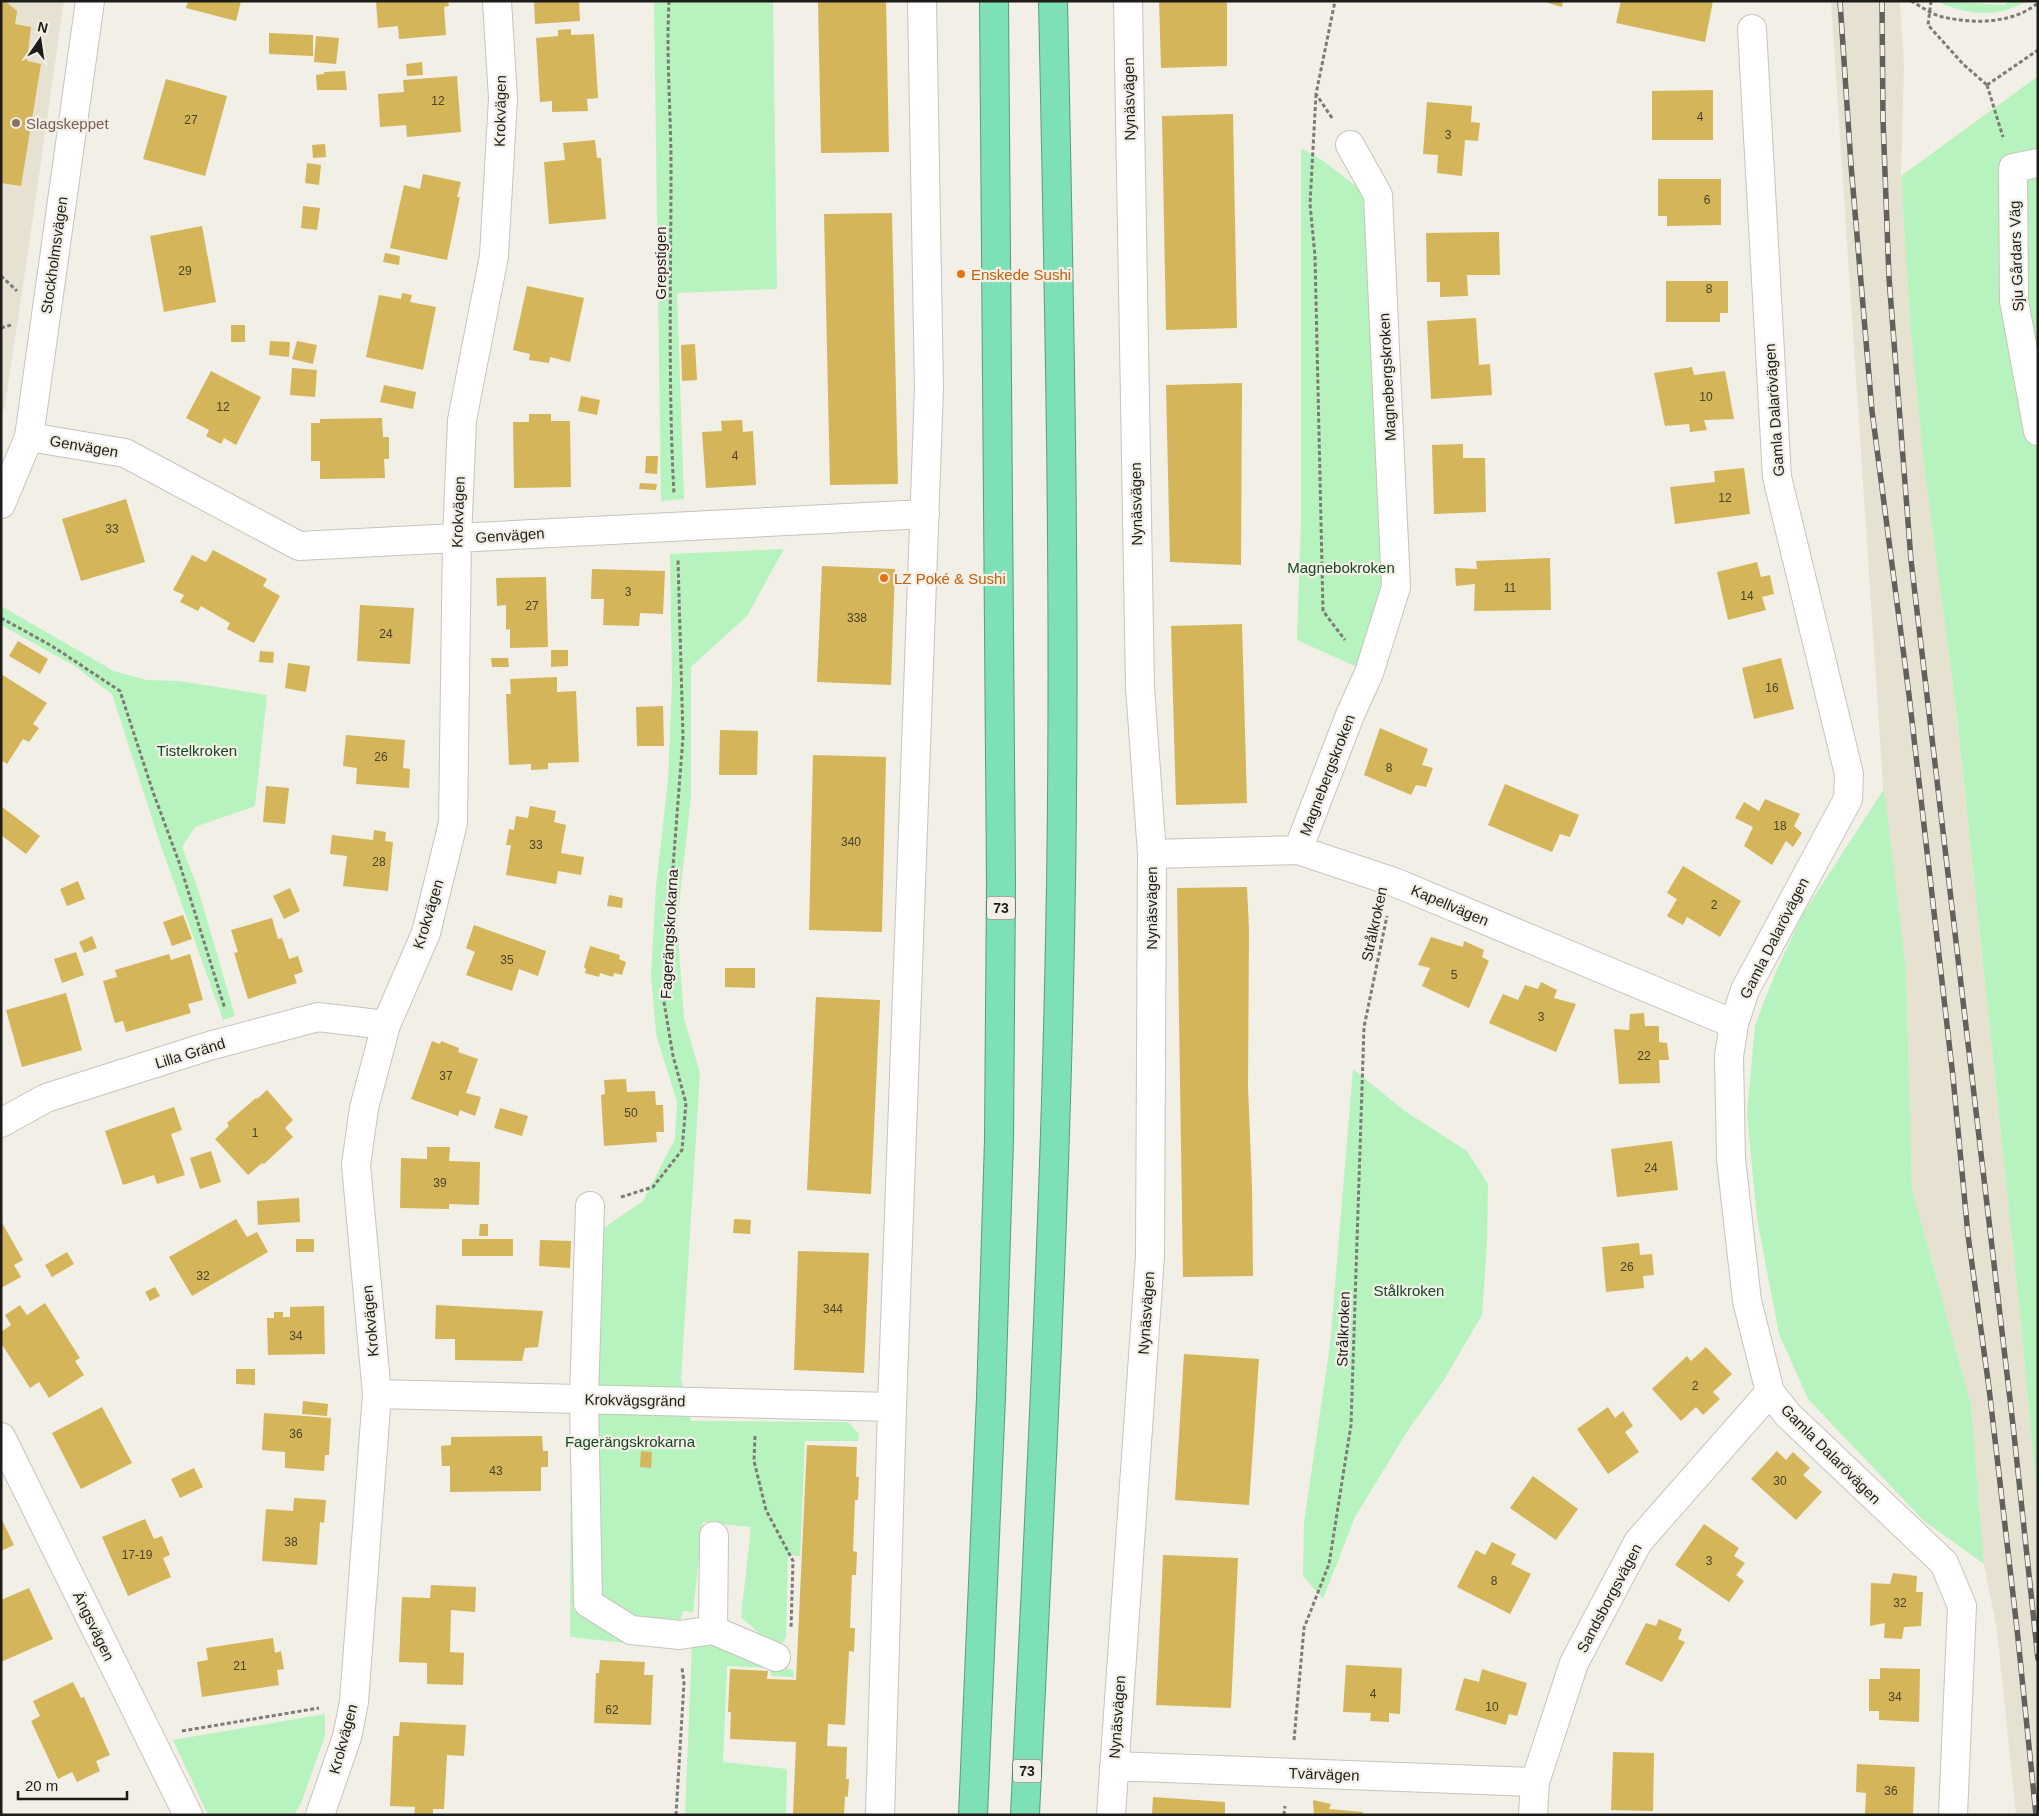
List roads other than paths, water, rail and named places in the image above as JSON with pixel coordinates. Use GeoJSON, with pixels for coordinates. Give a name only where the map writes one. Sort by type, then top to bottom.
{"type":"FeatureCollection","features":[{"type":"Feature","properties":{"kind":"highway","name":"73"},"geometry":{"type":"LineString","coordinates":[[973,1815],[992,1387],[999,1111],[1001,874],[994,1]]}},
{"type":"Feature","properties":{"kind":"highway","name":"73"},"geometry":{"type":"LineString","coordinates":[[1025,1815],[1048,1347],[1060,983],[1063,619],[1053,1]]}},
{"type":"Feature","properties":{"kind":"highway"},"geometry":{"type":"LineString","coordinates":[[1029,1726],[1043,1815]]}},
{"type":"Feature","properties":{"kind":"street","name":"Stockholmsvägen"},"geometry":{"type":"LineString","coordinates":[[1,504],[29,437],[90,1]]}},
{"type":"Feature","properties":{"kind":"street","name":"Krokvägen"},"geometry":{"type":"LineString","coordinates":[[320,1815],[347,1737],[354,1702],[377,1394],[356,1165],[364,1108],[386,1025],[426,933],[453,823],[457,539],[462,420],[494,256],[503,98],[497,1]]}},
{"type":"Feature","properties":{"kind":"street"},"geometry":{"type":"LineString","coordinates":[[880,1815],[892,1407],[930,388],[922,1]]}},
{"type":"Feature","properties":{"kind":"street","name":"Nynäsvägen"},"geometry":{"type":"LineString","coordinates":[[1111,1815],[1150,1256],[1152,854],[1140,687],[1128,1]]}},
{"type":"Feature","properties":{"kind":"street","name":"Gamla Dalarövägen"},"geometry":{"type":"LineString","coordinates":[[1752,28],[1777,477],[1849,774],[1849,791],[1848,799],[1745,990],[1734,1024],[1729,1056],[1731,1159],[1747,1301],[1770,1392],[1788,1415],[1944,1563],[1962,1606],[1953,1815]]}},
{"type":"Feature","properties":{"kind":"street","name":"Magnebergskroken"},"geometry":{"type":"LineString","coordinates":[[1298,850],[1350,714],[1369,673],[1396,587],[1378,195],[1350,145]]}},
{"type":"Feature","properties":{"kind":"street","name":"Sju Gårdars Väg"},"geometry":{"type":"LineString","coordinates":[[2026,166],[2014,301],[2038,432]]}},
{"type":"Feature","properties":{"kind":"street","name":"Genvägen"},"geometry":{"type":"LineString","coordinates":[[29,437],[125,453],[299,546],[457,539],[676,525],[925,514]]}},
{"type":"Feature","properties":{"kind":"street","name":"Kapellvägen"},"geometry":{"type":"LineString","coordinates":[[1152,854],[1298,850],[1394,882],[1734,1024]]}},
{"type":"Feature","properties":{"kind":"street","name":"Lilla Gränd"},"geometry":{"type":"LineString","coordinates":[[1,1123],[46,1098],[234,1039],[318,1017],[386,1025]]}},
{"type":"Feature","properties":{"kind":"street"},"geometry":{"type":"LineString","coordinates":[[590,1206],[584,1399],[588,1604],[631,1630],[680,1635],[713,1630],[776,1657]]}},
{"type":"Feature","properties":{"kind":"street","name":"Sandsborgsvägen"},"geometry":{"type":"LineString","coordinates":[[1533,1815],[1535,1782],[1574,1662],[1638,1542],[1770,1392]]}},
{"type":"Feature","properties":{"kind":"street","name":"Krokvägsgränd"},"geometry":{"type":"LineString","coordinates":[[377,1394],[892,1407]]}},
{"type":"Feature","properties":{"kind":"street","name":"Ängsvägen"},"geometry":{"type":"LineString","coordinates":[[2,1440],[188,1815]]}},
{"type":"Feature","properties":{"kind":"street"},"geometry":{"type":"LineString","coordinates":[[713,1630],[714,1536]]}},
{"type":"Feature","properties":{"kind":"street","name":"Tvärvägen"},"geometry":{"type":"LineString","coordinates":[[1114,1766],[1535,1782]]}},
{"type":"Feature","properties":{"kind":"railway"},"geometry":{"type":"LineString","coordinates":[[1840,1],[1851,165],[1872,411],[1909,695],[1953,1077],[1968,1235],[1989,1388],[2036,1815]]}},
{"type":"Feature","properties":{"kind":"railway"},"geometry":{"type":"LineString","coordinates":[[1882,1],[1883,120],[1889,278],[1911,560],[2013,1425],[2038,1659]]}},
{"type":"Feature","properties":{"kind":"place","name":"Slagskeppet"},"geometry":{"type":"Point","coordinates":[16,123]}},
{"type":"Feature","properties":{"kind":"place","name":"Enskede Sushi"},"geometry":{"type":"Point","coordinates":[961,274]}},
{"type":"Feature","properties":{"kind":"place","name":"LZ Poké & Sushi"},"geometry":{"type":"Point","coordinates":[884,578]}},
{"type":"Feature","properties":{"kind":"park label","name":"Magnebokroken"},"geometry":{"type":"Point","coordinates":[1341,567]}},
{"type":"Feature","properties":{"kind":"park label","name":"Tistelkroken"},"geometry":{"type":"Point","coordinates":[197,750]}},
{"type":"Feature","properties":{"kind":"park label","name":"Stålkroken"},"geometry":{"type":"Point","coordinates":[1409,1290]}},
{"type":"Feature","properties":{"kind":"park label","name":"Fagerängskrokarna"},"geometry":{"type":"Point","coordinates":[630,1441]}}]}
